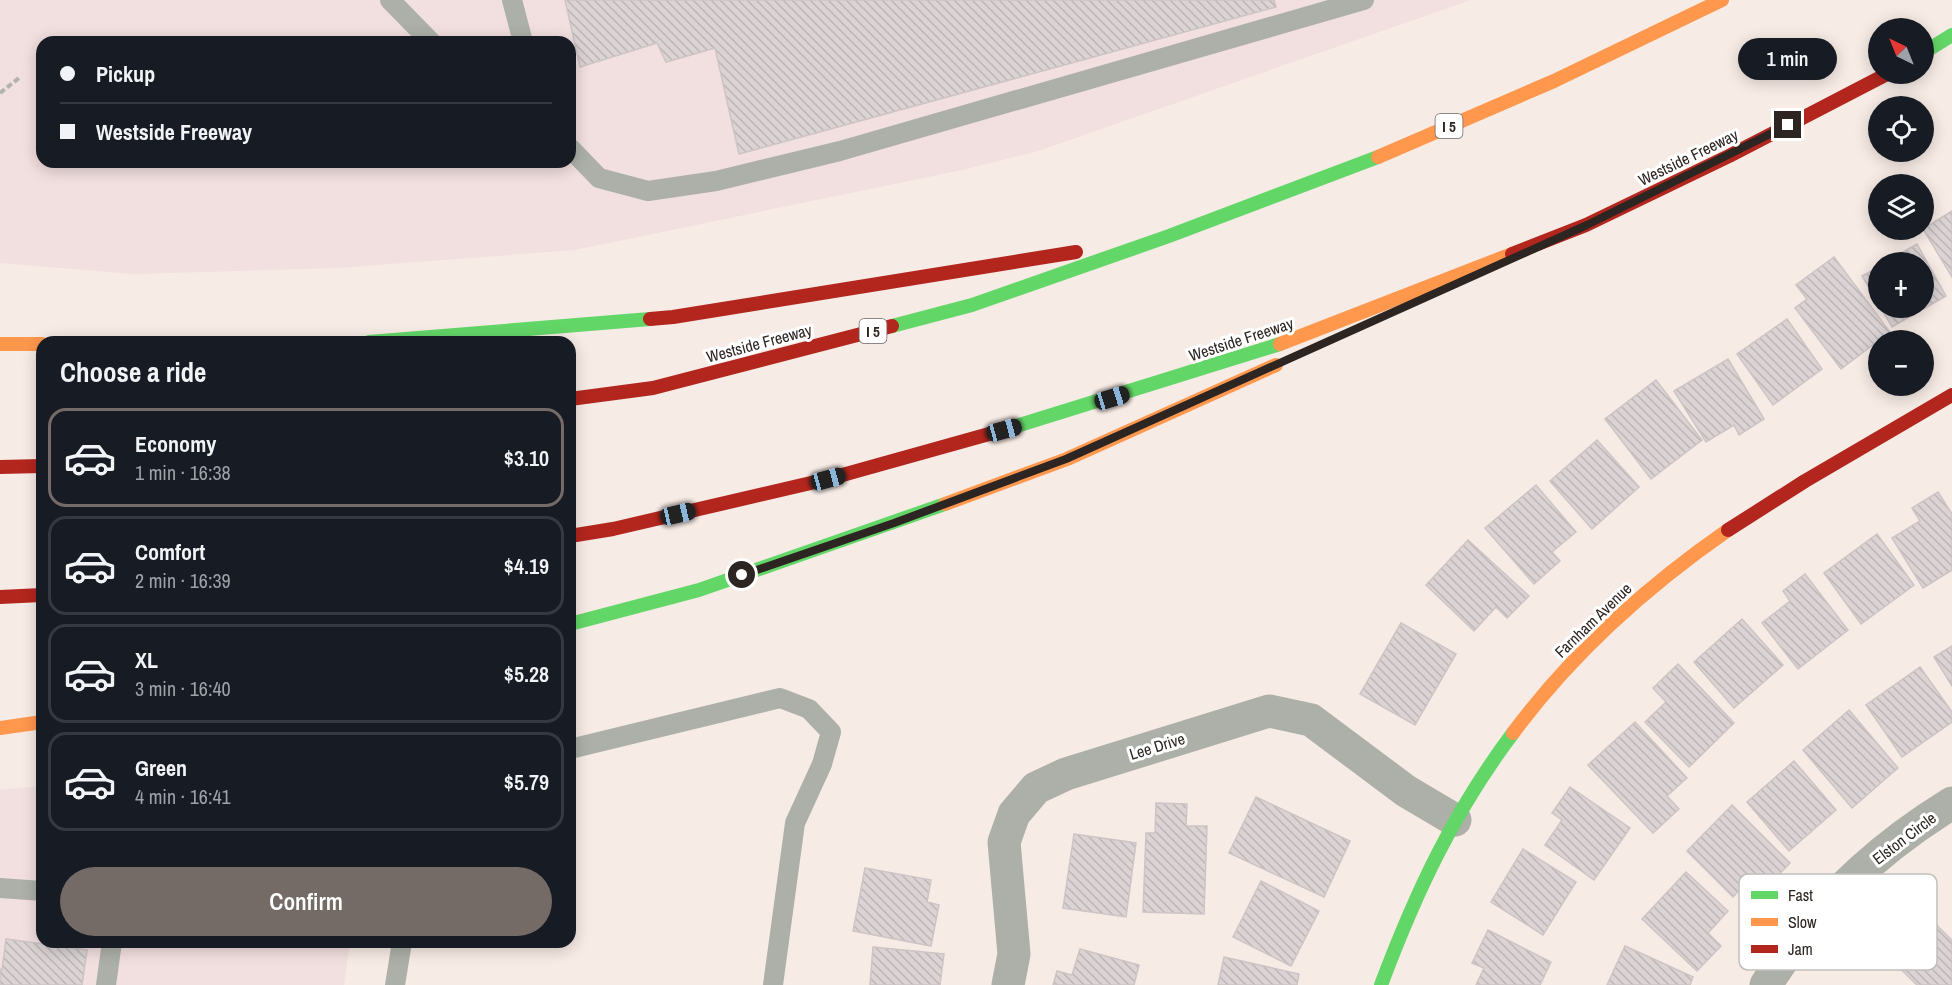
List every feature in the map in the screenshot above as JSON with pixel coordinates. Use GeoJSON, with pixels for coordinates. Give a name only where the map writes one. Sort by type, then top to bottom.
{"type":"FeatureCollection","features":[{"type":"Feature","properties":{"kind":"main road","name":"Westside Freeway"},"geometry":{"type":"LineString","coordinates":[[576,398],[653,388],[972,305],[1170,236],[1368,162],[1554,81],[1722,0]]}},
{"type":"Feature","properties":{"kind":"main road"},"geometry":{"type":"LineString","coordinates":[[1934,46],[1952,35]]}},
{"type":"Feature","properties":{"kind":"main road","name":"Westside Freeway"},"geometry":{"type":"LineString","coordinates":[[576,536],[828,479],[1048,418],[1284,343],[1587,225],[1729,156],[1868,84]]}},
{"type":"Feature","properties":{"kind":"main road"},"geometry":{"type":"LineString","coordinates":[[1348,332],[1587,225]]}},
{"type":"Feature","properties":{"kind":"main road"},"geometry":{"type":"LineString","coordinates":[[442,336],[673,317],[1170,236]]}},
{"type":"Feature","properties":{"kind":"main road"},"geometry":{"type":"LineString","coordinates":[[0,344],[36,344]]}},
{"type":"Feature","properties":{"kind":"main road"},"geometry":{"type":"LineString","coordinates":[[576,622],[699,590],[894,523],[1066,459],[1283,362]]}},
{"type":"Feature","properties":{"kind":"main road","name":"Farnham Avenue"},"geometry":{"type":"LineString","coordinates":[[1381,985],[1405,919],[1455,820],[1514,730],[1592,642],[1663,577],[1741,523],[1952,394]]}},
{"type":"Feature","properties":{"kind":"main road"},"geometry":{"type":"LineString","coordinates":[[0,467],[36,466]]}},
{"type":"Feature","properties":{"kind":"main road"},"geometry":{"type":"LineString","coordinates":[[0,597],[36,595]]}},
{"type":"Feature","properties":{"kind":"main road"},"geometry":{"type":"LineString","coordinates":[[0,728],[36,723]]}},
{"type":"Feature","properties":{"kind":"street","name":"Lee Drive"},"geometry":{"type":"LineString","coordinates":[[1008,985],[1014,954],[1004,842],[1014,814],[1036,788],[1066,774],[1269,711],[1311,720],[1406,791],[1455,820]]}},
{"type":"Feature","properties":{"kind":"street","name":"Elston Circle"},"geometry":{"type":"LineString","coordinates":[[1858,874],[1880,853],[1952,803]]}},
{"type":"Feature","properties":{"kind":"street","name":"Elston Circle"},"geometry":{"type":"LineString","coordinates":[[1766,985],[1776,970]]}},
{"type":"Feature","properties":{"kind":"lane"},"geometry":{"type":"LineString","coordinates":[[390,0],[425,36]]}},
{"type":"Feature","properties":{"kind":"lane"},"geometry":{"type":"LineString","coordinates":[[512,0],[521,36]]}},
{"type":"Feature","properties":{"kind":"lane"},"geometry":{"type":"LineString","coordinates":[[576,154],[599,178],[648,191],[716,180],[851,148],[1364,0]]}},
{"type":"Feature","properties":{"kind":"lane"},"geometry":{"type":"LineString","coordinates":[[576,748],[780,698],[810,709],[831,732],[822,764],[795,823],[773,985]]}},
{"type":"Feature","properties":{"kind":"lane"},"geometry":{"type":"LineString","coordinates":[[0,888],[36,891]]}},
{"type":"Feature","properties":{"kind":"lane"},"geometry":{"type":"LineString","coordinates":[[106,985],[111,948]]}},
{"type":"Feature","properties":{"kind":"lane"},"geometry":{"type":"LineString","coordinates":[[395,985],[401,948]]}},
{"type":"Feature","properties":{"kind":"path"},"geometry":{"type":"LineString","coordinates":[[0,93],[18,78]]}},
{"type":"Feature","properties":{"kind":"shaded area"},"geometry":{"type":"Polygon","coordinates":[[[0,0],[1471,0],[1038,151],[962,170],[575,250],[337,268],[133,274],[0,263],[0,0]]]}},
{"type":"Feature","properties":{"kind":"shaded area"},"geometry":{"type":"Polygon","coordinates":[[[36,787],[36,948],[349,948],[344,985],[0,985],[0,790],[36,787]]]}},
{"type":"Feature","properties":{"kind":"building"},"geometry":{"type":"Polygon","coordinates":[[[565,0],[1274,0],[1276,7],[739,154],[715,48],[666,62],[657,43],[580,67],[576,36],[573,36],[565,0]]]}},
{"type":"Feature","properties":{"kind":"building"},"geometry":{"type":"Polygon","coordinates":[[[1952,211],[1952,277],[1930,240],[1934,240],[1934,222],[1952,211]]]}},
{"type":"Feature","properties":{"kind":"building"},"geometry":{"type":"Polygon","coordinates":[[[1917,244],[1921,252],[1903,252],[1917,244]]]}},
{"type":"Feature","properties":{"kind":"building"},"geometry":{"type":"Polygon","coordinates":[[[1834,257],[1868,303],[1868,318],[1880,318],[1889,330],[1868,330],[1868,349],[1841,369],[1795,308],[1807,299],[1796,285],[1834,257]]]}},
{"type":"Feature","properties":{"kind":"building"},"geometry":{"type":"Polygon","coordinates":[[[1868,273],[1868,286],[1862,276],[1868,273]]]}},
{"type":"Feature","properties":{"kind":"building"},"geometry":{"type":"Polygon","coordinates":[[[1934,274],[1946,296],[1934,303],[1934,274]]]}},
{"type":"Feature","properties":{"kind":"building"},"geometry":{"type":"Polygon","coordinates":[[[1887,318],[1908,318],[1892,327],[1887,318]]]}},
{"type":"Feature","properties":{"kind":"building"},"geometry":{"type":"Polygon","coordinates":[[[1787,319],[1822,369],[1773,405],[1737,354],[1787,319]]]}},
{"type":"Feature","properties":{"kind":"building"},"geometry":{"type":"Polygon","coordinates":[[[1728,359],[1764,419],[1739,435],[1734,425],[1706,442],[1674,391],[1728,359]]]}},
{"type":"Feature","properties":{"kind":"building"},"geometry":{"type":"Polygon","coordinates":[[[1656,380],[1702,440],[1651,479],[1605,419],[1656,380]]]}},
{"type":"Feature","properties":{"kind":"building"},"geometry":{"type":"Polygon","coordinates":[[[1597,440],[1639,487],[1592,529],[1550,481],[1597,440]]]}},
{"type":"Feature","properties":{"kind":"building"},"geometry":{"type":"Polygon","coordinates":[[[1536,485],[1576,532],[1552,552],[1560,561],[1534,584],[1485,528],[1536,485]]]}},
{"type":"Feature","properties":{"kind":"building"},"geometry":{"type":"Polygon","coordinates":[[[1938,492],[1952,514],[1952,570],[1923,588],[1892,538],[1920,521],[1912,508],[1938,492]]]}},
{"type":"Feature","properties":{"kind":"building"},"geometry":{"type":"Polygon","coordinates":[[[1877,534],[1914,585],[1861,624],[1824,573],[1877,534]]]}},
{"type":"Feature","properties":{"kind":"building"},"geometry":{"type":"Polygon","coordinates":[[[1468,540],[1529,596],[1507,618],[1496,607],[1474,631],[1426,585],[1468,540]]]}},
{"type":"Feature","properties":{"kind":"building"},"geometry":{"type":"Polygon","coordinates":[[[1805,574],[1848,630],[1798,669],[1762,623],[1790,601],[1783,591],[1805,574]]]}},
{"type":"Feature","properties":{"kind":"building"},"geometry":{"type":"Polygon","coordinates":[[[1742,619],[1783,665],[1734,708],[1694,662],[1742,619]]]}},
{"type":"Feature","properties":{"kind":"building"},"geometry":{"type":"Polygon","coordinates":[[[1401,623],[1456,654],[1415,725],[1360,694],[1401,623]]]}},
{"type":"Feature","properties":{"kind":"building"},"geometry":{"type":"Polygon","coordinates":[[[1952,646],[1952,686],[1934,657],[1952,646]]]}},
{"type":"Feature","properties":{"kind":"building"},"geometry":{"type":"Polygon","coordinates":[[[1678,664],[1734,723],[1689,767],[1645,722],[1666,702],[1653,688],[1678,664]]]}},
{"type":"Feature","properties":{"kind":"building"},"geometry":{"type":"Polygon","coordinates":[[[1920,667],[1952,712],[1952,722],[1902,757],[1866,705],[1920,667]]]}},
{"type":"Feature","properties":{"kind":"building"},"geometry":{"type":"Polygon","coordinates":[[[1849,710],[1898,768],[1852,808],[1803,750],[1849,710]]]}},
{"type":"Feature","properties":{"kind":"building"},"geometry":{"type":"Polygon","coordinates":[[[1635,722],[1687,778],[1667,796],[1679,809],[1653,833],[1588,765],[1635,722]]]}},
{"type":"Feature","properties":{"kind":"building"},"geometry":{"type":"Polygon","coordinates":[[[1794,761],[1836,810],[1789,851],[1747,802],[1794,761]]]}},
{"type":"Feature","properties":{"kind":"building"},"geometry":{"type":"Polygon","coordinates":[[[1570,787],[1630,828],[1594,880],[1545,845],[1562,820],[1552,813],[1570,787]]]}},
{"type":"Feature","properties":{"kind":"building"},"geometry":{"type":"Polygon","coordinates":[[[1256,797],[1350,841],[1324,897],[1229,853],[1256,797]]]}},
{"type":"Feature","properties":{"kind":"building"},"geometry":{"type":"Polygon","coordinates":[[[1156,803],[1187,804],[1186,826],[1207,826],[1204,914],[1143,912],[1146,833],[1155,833],[1156,803]]]}},
{"type":"Feature","properties":{"kind":"building"},"geometry":{"type":"Polygon","coordinates":[[[1732,805],[1790,863],[1779,874],[1739,874],[1739,891],[1733,897],[1687,851],[1732,805]]]}},
{"type":"Feature","properties":{"kind":"building"},"geometry":{"type":"Polygon","coordinates":[[[1074,834],[1136,843],[1126,917],[1063,908],[1074,834]]]}},
{"type":"Feature","properties":{"kind":"building"},"geometry":{"type":"Polygon","coordinates":[[[1523,849],[1576,882],[1543,935],[1491,902],[1523,849]]]}},
{"type":"Feature","properties":{"kind":"building"},"geometry":{"type":"Polygon","coordinates":[[[865,868],[931,880],[927,902],[939,905],[931,946],[853,931],[865,868]]]}},
{"type":"Feature","properties":{"kind":"building"},"geometry":{"type":"Polygon","coordinates":[[[1686,872],[1728,911],[1708,933],[1721,946],[1697,971],[1642,919],[1686,872]]]}},
{"type":"Feature","properties":{"kind":"building"},"geometry":{"type":"Polygon","coordinates":[[[1261,881],[1319,911],[1291,966],[1233,937],[1261,881]]]}},
{"type":"Feature","properties":{"kind":"building"},"geometry":{"type":"Polygon","coordinates":[[[1937,925],[1952,940],[1952,985],[1917,985],[1902,970],[1937,970],[1937,925]]]}},
{"type":"Feature","properties":{"kind":"building"},"geometry":{"type":"Polygon","coordinates":[[[1488,930],[1551,962],[1540,985],[1476,985],[1484,968],[1472,963],[1488,930]]]}},
{"type":"Feature","properties":{"kind":"building"},"geometry":{"type":"Polygon","coordinates":[[[6,939],[36,943],[36,948],[87,950],[82,985],[0,985],[0,969],[2,970],[6,939]]]}},
{"type":"Feature","properties":{"kind":"building"},"geometry":{"type":"Polygon","coordinates":[[[1625,946],[1693,977],[1690,985],[1607,985],[1625,946]]]}},
{"type":"Feature","properties":{"kind":"building"},"geometry":{"type":"Polygon","coordinates":[[[873,947],[944,954],[940,985],[870,985],[873,947]]]}},
{"type":"Feature","properties":{"kind":"building"},"geometry":{"type":"Polygon","coordinates":[[[1080,949],[1139,965],[1134,985],[1053,985],[1057,971],[1072,975],[1080,949]]]}},
{"type":"Feature","properties":{"kind":"building"},"geometry":{"type":"Polygon","coordinates":[[[1224,957],[1299,974],[1297,985],[1218,985],[1224,957]]]}},
{"type":"Feature","properties":{"kind":"traffic: fast"},"geometry":{"type":"LineString","coordinates":[[1934,46],[1952,35]]}},
{"type":"Feature","properties":{"kind":"traffic: fast"},"geometry":{"type":"LineString","coordinates":[[892,326],[972,305],[1169,236],[1378,157]]}},
{"type":"Feature","properties":{"kind":"traffic: fast"},"geometry":{"type":"LineString","coordinates":[[442,336],[650,319]]}},
{"type":"Feature","properties":{"kind":"traffic: fast"},"geometry":{"type":"LineString","coordinates":[[1007,429],[1280,344]]}},
{"type":"Feature","properties":{"kind":"traffic: fast"},"geometry":{"type":"LineString","coordinates":[[576,622],[699,590],[945,504]]}},
{"type":"Feature","properties":{"kind":"traffic: fast"},"geometry":{"type":"LineString","coordinates":[[1381,985],[1422,885],[1454,823],[1513,733]]}},
{"type":"Feature","properties":{"kind":"traffic: slow"},"geometry":{"type":"LineString","coordinates":[[1378,157],[1554,81],[1722,0]]}},
{"type":"Feature","properties":{"kind":"traffic: slow"},"geometry":{"type":"LineString","coordinates":[[1280,344],[1512,254]]}},
{"type":"Feature","properties":{"kind":"traffic: slow"},"geometry":{"type":"LineString","coordinates":[[0,344],[36,344]]}},
{"type":"Feature","properties":{"kind":"traffic: slow"},"geometry":{"type":"LineString","coordinates":[[945,504],[1067,459],[1276,365]]}},
{"type":"Feature","properties":{"kind":"traffic: slow"},"geometry":{"type":"LineString","coordinates":[[1513,733],[1560,675],[1612,623],[1668,574],[1728,530]]}},
{"type":"Feature","properties":{"kind":"traffic: slow"},"geometry":{"type":"LineString","coordinates":[[0,728],[36,723]]}},
{"type":"Feature","properties":{"kind":"traffic: jam"},"geometry":{"type":"LineString","coordinates":[[1512,254],[1586,225],[1729,156],[1868,84]]}},
{"type":"Feature","properties":{"kind":"traffic: jam"},"geometry":{"type":"LineString","coordinates":[[650,319],[1076,252]]}},
{"type":"Feature","properties":{"kind":"traffic: jam"},"geometry":{"type":"LineString","coordinates":[[576,398],[653,388],[892,326]]}},
{"type":"Feature","properties":{"kind":"traffic: jam"},"geometry":{"type":"LineString","coordinates":[[1728,530],[1805,481],[1952,395]]}},
{"type":"Feature","properties":{"kind":"traffic: jam"},"geometry":{"type":"LineString","coordinates":[[576,535],[613,529],[828,479],[1007,429]]}},
{"type":"Feature","properties":{"kind":"traffic: jam"},"geometry":{"type":"LineString","coordinates":[[0,467],[36,466]]}},
{"type":"Feature","properties":{"kind":"traffic: jam"},"geometry":{"type":"LineString","coordinates":[[0,597],[36,595]]}},
{"type":"Feature","properties":{"kind":"route"},"geometry":{"type":"LineString","coordinates":[[742,575],[894,523],[1066,459],[1587,225],[1788,125]]}}]}
